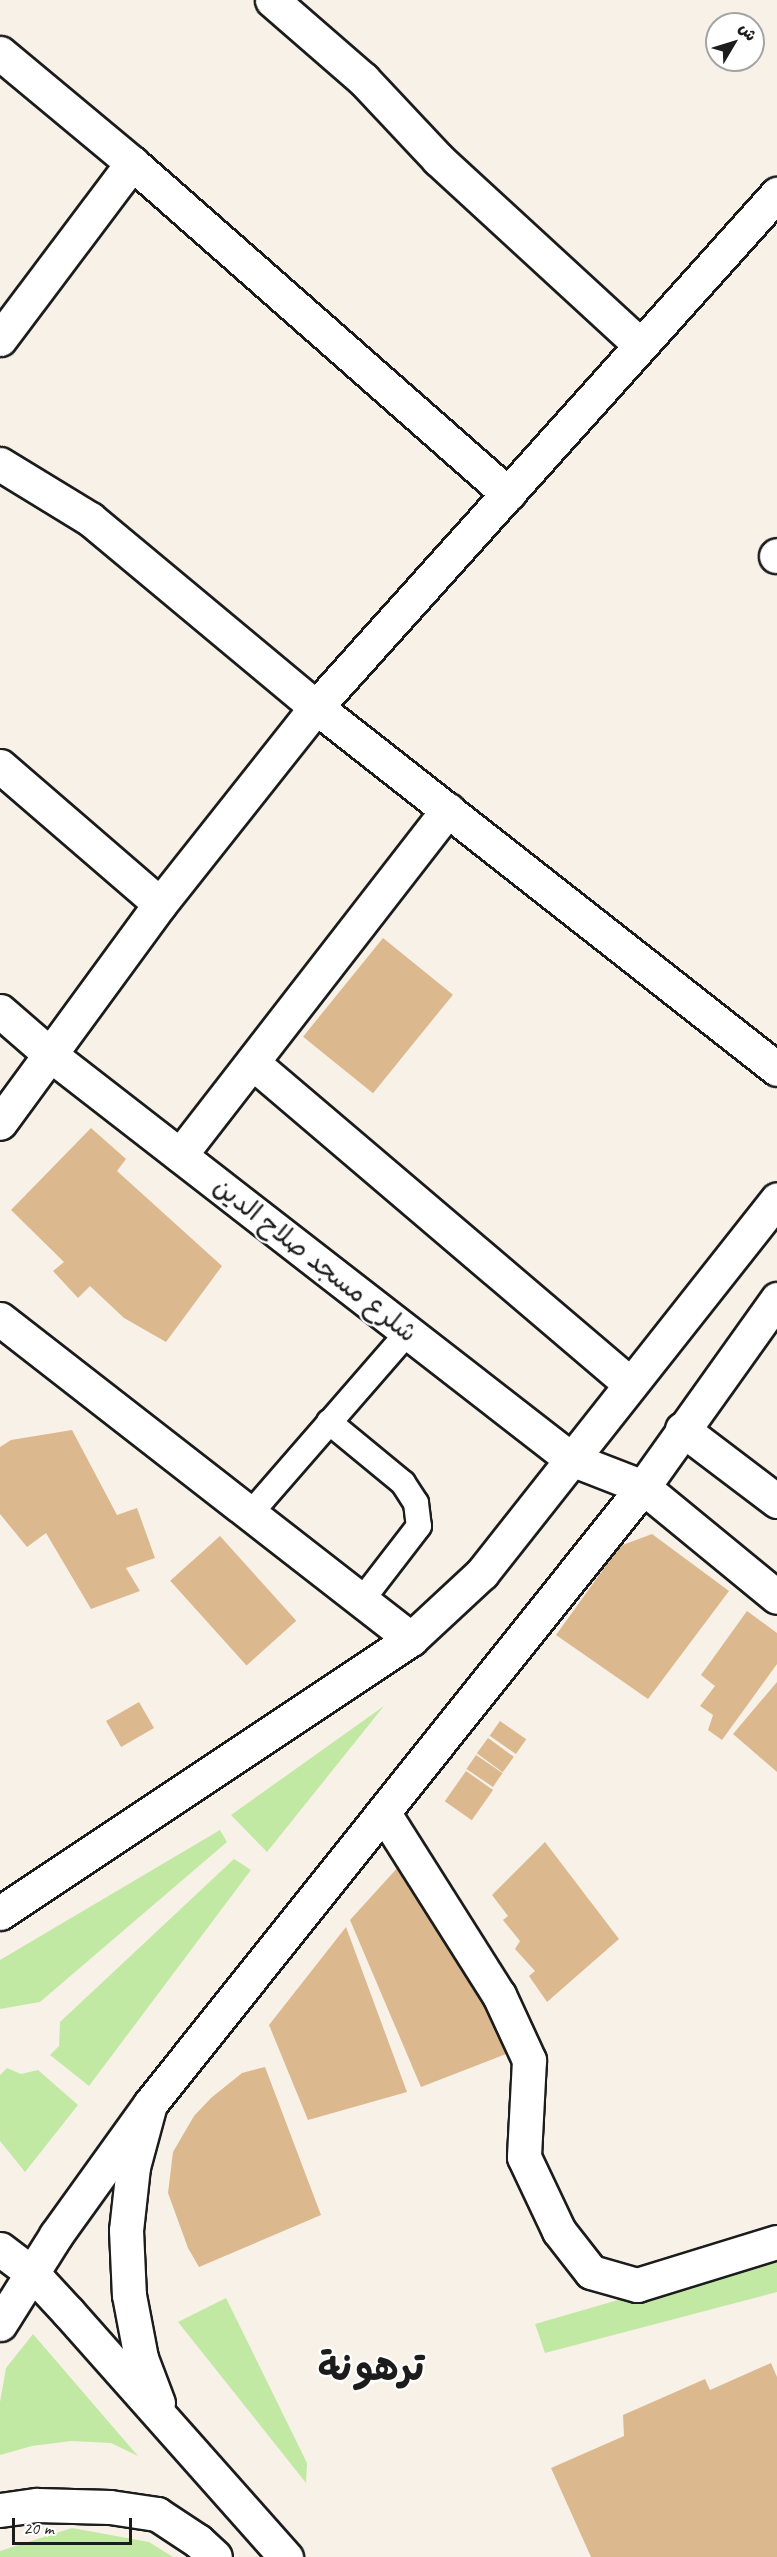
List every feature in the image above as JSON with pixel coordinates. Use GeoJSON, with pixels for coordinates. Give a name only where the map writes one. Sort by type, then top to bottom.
{"type":"FeatureCollection","features":[{"type":"Feature","properties":{"kind":"main road"},"geometry":{"type":"LineString","coordinates":[[272,0],[294,23],[363,79],[438,159],[640,345]]}},
{"type":"Feature","properties":{"kind":"main road"},"geometry":{"type":"LineString","coordinates":[[0,53],[132,163],[508,494]]}},
{"type":"Feature","properties":{"kind":"main road"},"geometry":{"type":"LineString","coordinates":[[0,339],[132,163]]}},
{"type":"Feature","properties":{"kind":"main road"},"geometry":{"type":"LineString","coordinates":[[0,1123],[52,1056],[160,904],[316,706],[777,194]]}},
{"type":"Feature","properties":{"kind":"main road"},"geometry":{"type":"LineString","coordinates":[[0,464],[90,519],[316,706],[777,1068]]}},
{"type":"Feature","properties":{"kind":"main road"},"geometry":{"type":"LineString","coordinates":[[0,766],[160,904]]}},
{"type":"Feature","properties":{"kind":"main road"},"geometry":{"type":"LineString","coordinates":[[180,1155],[448,810]]}},
{"type":"Feature","properties":{"kind":"main road","name":"شلرع مسجد صلاح الدين"},"geometry":{"type":"LineString","coordinates":[[0,1011],[52,1056],[571,1459],[643,1487],[777,1597]]}},
{"type":"Feature","properties":{"kind":"main road"},"geometry":{"type":"LineString","coordinates":[[253,1063],[630,1384]]}},
{"type":"Feature","properties":{"kind":"main road"},"geometry":{"type":"LineString","coordinates":[[0,1913],[411,1639],[482,1573],[777,1200]]}},
{"type":"Feature","properties":{"kind":"main road"},"geometry":{"type":"LineString","coordinates":[[0,2324],[32,2273],[150,2104],[385,1815],[643,1487],[682,1429],[777,1299]]}},
{"type":"Feature","properties":{"kind":"main road"},"geometry":{"type":"LineString","coordinates":[[0,1319],[411,1639]]}},
{"type":"Feature","properties":{"kind":"main road"},"geometry":{"type":"LineString","coordinates":[[682,1429],[777,1501]]}},
{"type":"Feature","properties":{"kind":"main road"},"geometry":{"type":"LineString","coordinates":[[385,1815],[499,1995],[528,2060],[524,2157],[559,2231],[591,2272],[637,2284],[777,2242]]}},
{"type":"Feature","properties":{"kind":"main road"},"geometry":{"type":"LineString","coordinates":[[150,2104],[133,2167],[126,2230],[129,2295],[141,2358],[164,2418]]}},
{"type":"Feature","properties":{"kind":"main road"},"geometry":{"type":"LineString","coordinates":[[0,2249],[32,2273],[286,2557]]}},
{"type":"Feature","properties":{"kind":"main road"},"geometry":{"type":"LineString","coordinates":[[0,2510],[37,2505],[89,2506],[157,2514],[198,2541],[215,2557]]}},
{"type":"Feature","properties":{"kind":"lane"},"geometry":{"type":"LineString","coordinates":[[250,1514],[408,1332]]}},
{"type":"Feature","properties":{"kind":"lane"},"geometry":{"type":"LineString","coordinates":[[330,1422],[403,1483],[416,1503],[419,1526],[362,1600]]}},
{"type":"Feature","properties":{"kind":"green space"},"geometry":{"type":"Polygon","coordinates":[[[384,1706],[267,1852],[231,1815],[384,1706]]]}},
{"type":"Feature","properties":{"kind":"green space"},"geometry":{"type":"Polygon","coordinates":[[[220,1830],[227,1842],[40,2002],[0,2009],[0,1960],[220,1830]]]}},
{"type":"Feature","properties":{"kind":"green space"},"geometry":{"type":"Polygon","coordinates":[[[234,1859],[251,1870],[89,2086],[50,2055],[59,2046],[60,2022],[234,1859]]]}},
{"type":"Feature","properties":{"kind":"green space"},"geometry":{"type":"Polygon","coordinates":[[[7,2068],[21,2074],[38,2070],[78,2105],[25,2172],[0,2141],[0,2075],[7,2068]]]}},
{"type":"Feature","properties":{"kind":"green space"},"geometry":{"type":"Polygon","coordinates":[[[777,2254],[777,2292],[545,2353],[535,2324],[777,2254]]]}},
{"type":"Feature","properties":{"kind":"green space"},"geometry":{"type":"Polygon","coordinates":[[[226,2298],[307,2463],[306,2483],[178,2322],[226,2298]]]}},
{"type":"Feature","properties":{"kind":"green space"},"geometry":{"type":"Polygon","coordinates":[[[33,2334],[138,2456],[111,2443],[71,2441],[32,2446],[0,2455],[0,2402],[6,2368],[33,2334]]]}},
{"type":"Feature","properties":{"kind":"green space"},"geometry":{"type":"Polygon","coordinates":[[[72,2528],[149,2542],[173,2557],[0,2557],[0,2551],[72,2528]]]}},
{"type":"Feature","properties":{"kind":"building"},"geometry":{"type":"Polygon","coordinates":[[[383,938],[453,995],[373,1093],[303,1037],[383,938]]]}},
{"type":"Feature","properties":{"kind":"building"},"geometry":{"type":"Polygon","coordinates":[[[91,1128],[126,1159],[117,1171],[222,1266],[166,1342],[124,1318],[90,1286],[78,1298],[53,1271],[64,1262],[11,1210],[91,1128]]]}},
{"type":"Feature","properties":{"kind":"building"},"geometry":{"type":"Polygon","coordinates":[[[72,1430],[117,1515],[137,1508],[155,1558],[126,1568],[140,1591],[91,1609],[46,1533],[27,1547],[0,1514],[0,1447],[11,1440],[72,1430]]]}},
{"type":"Feature","properties":{"kind":"building"},"geometry":{"type":"Polygon","coordinates":[[[652,1534],[729,1591],[648,1699],[556,1635],[620,1546],[652,1534]]]}},
{"type":"Feature","properties":{"kind":"building"},"geometry":{"type":"Polygon","coordinates":[[[220,1536],[296,1621],[246,1666],[170,1581],[220,1536]]]}},
{"type":"Feature","properties":{"kind":"building"},"geometry":{"type":"Polygon","coordinates":[[[747,1611],[777,1633],[777,1664],[722,1740],[708,1730],[713,1715],[700,1706],[715,1686],[701,1675],[747,1611]]]}},
{"type":"Feature","properties":{"kind":"building"},"geometry":{"type":"Polygon","coordinates":[[[777,1682],[777,1772],[733,1734],[777,1682]]]}},
{"type":"Feature","properties":{"kind":"building"},"geometry":{"type":"Polygon","coordinates":[[[139,1702],[154,1728],[121,1747],[106,1721],[139,1702]]]}},
{"type":"Feature","properties":{"kind":"building"},"geometry":{"type":"Polygon","coordinates":[[[500,1721],[526,1739],[516,1754],[490,1736],[500,1721]]]}},
{"type":"Feature","properties":{"kind":"building"},"geometry":{"type":"Polygon","coordinates":[[[488,1738],[514,1757],[503,1772],[477,1753],[488,1738]]]}},
{"type":"Feature","properties":{"kind":"building"},"geometry":{"type":"Polygon","coordinates":[[[476,1755],[503,1773],[493,1787],[466,1769],[476,1755]]]}},
{"type":"Feature","properties":{"kind":"building"},"geometry":{"type":"Polygon","coordinates":[[[466,1771],[493,1790],[472,1820],[445,1801],[466,1771]]]}},
{"type":"Feature","properties":{"kind":"building"},"geometry":{"type":"Polygon","coordinates":[[[545,1842],[619,1939],[547,2002],[529,1976],[535,1971],[515,1949],[520,1941],[503,1920],[508,1916],[492,1895],[545,1842]]]}},
{"type":"Feature","properties":{"kind":"building"},"geometry":{"type":"Polygon","coordinates":[[[400,1865],[514,2051],[421,2087],[350,1920],[400,1865]]]}},
{"type":"Feature","properties":{"kind":"building"},"geometry":{"type":"Polygon","coordinates":[[[346,1927],[407,2092],[308,2120],[269,2025],[346,1927]]]}},
{"type":"Feature","properties":{"kind":"building"},"geometry":{"type":"Polygon","coordinates":[[[265,2067],[321,2215],[199,2267],[188,2248],[168,2193],[173,2152],[194,2116],[211,2098],[242,2073],[265,2067]]]}},
{"type":"Feature","properties":{"kind":"building"},"geometry":{"type":"Polygon","coordinates":[[[771,2363],[777,2377],[777,2557],[591,2557],[551,2468],[624,2436],[623,2415],[705,2379],[710,2390],[771,2363]]]}},
{"type":"Feature","properties":{"kind":"district","name":"ترهونة"},"geometry":{"type":"Point","coordinates":[371,2368]}}]}
